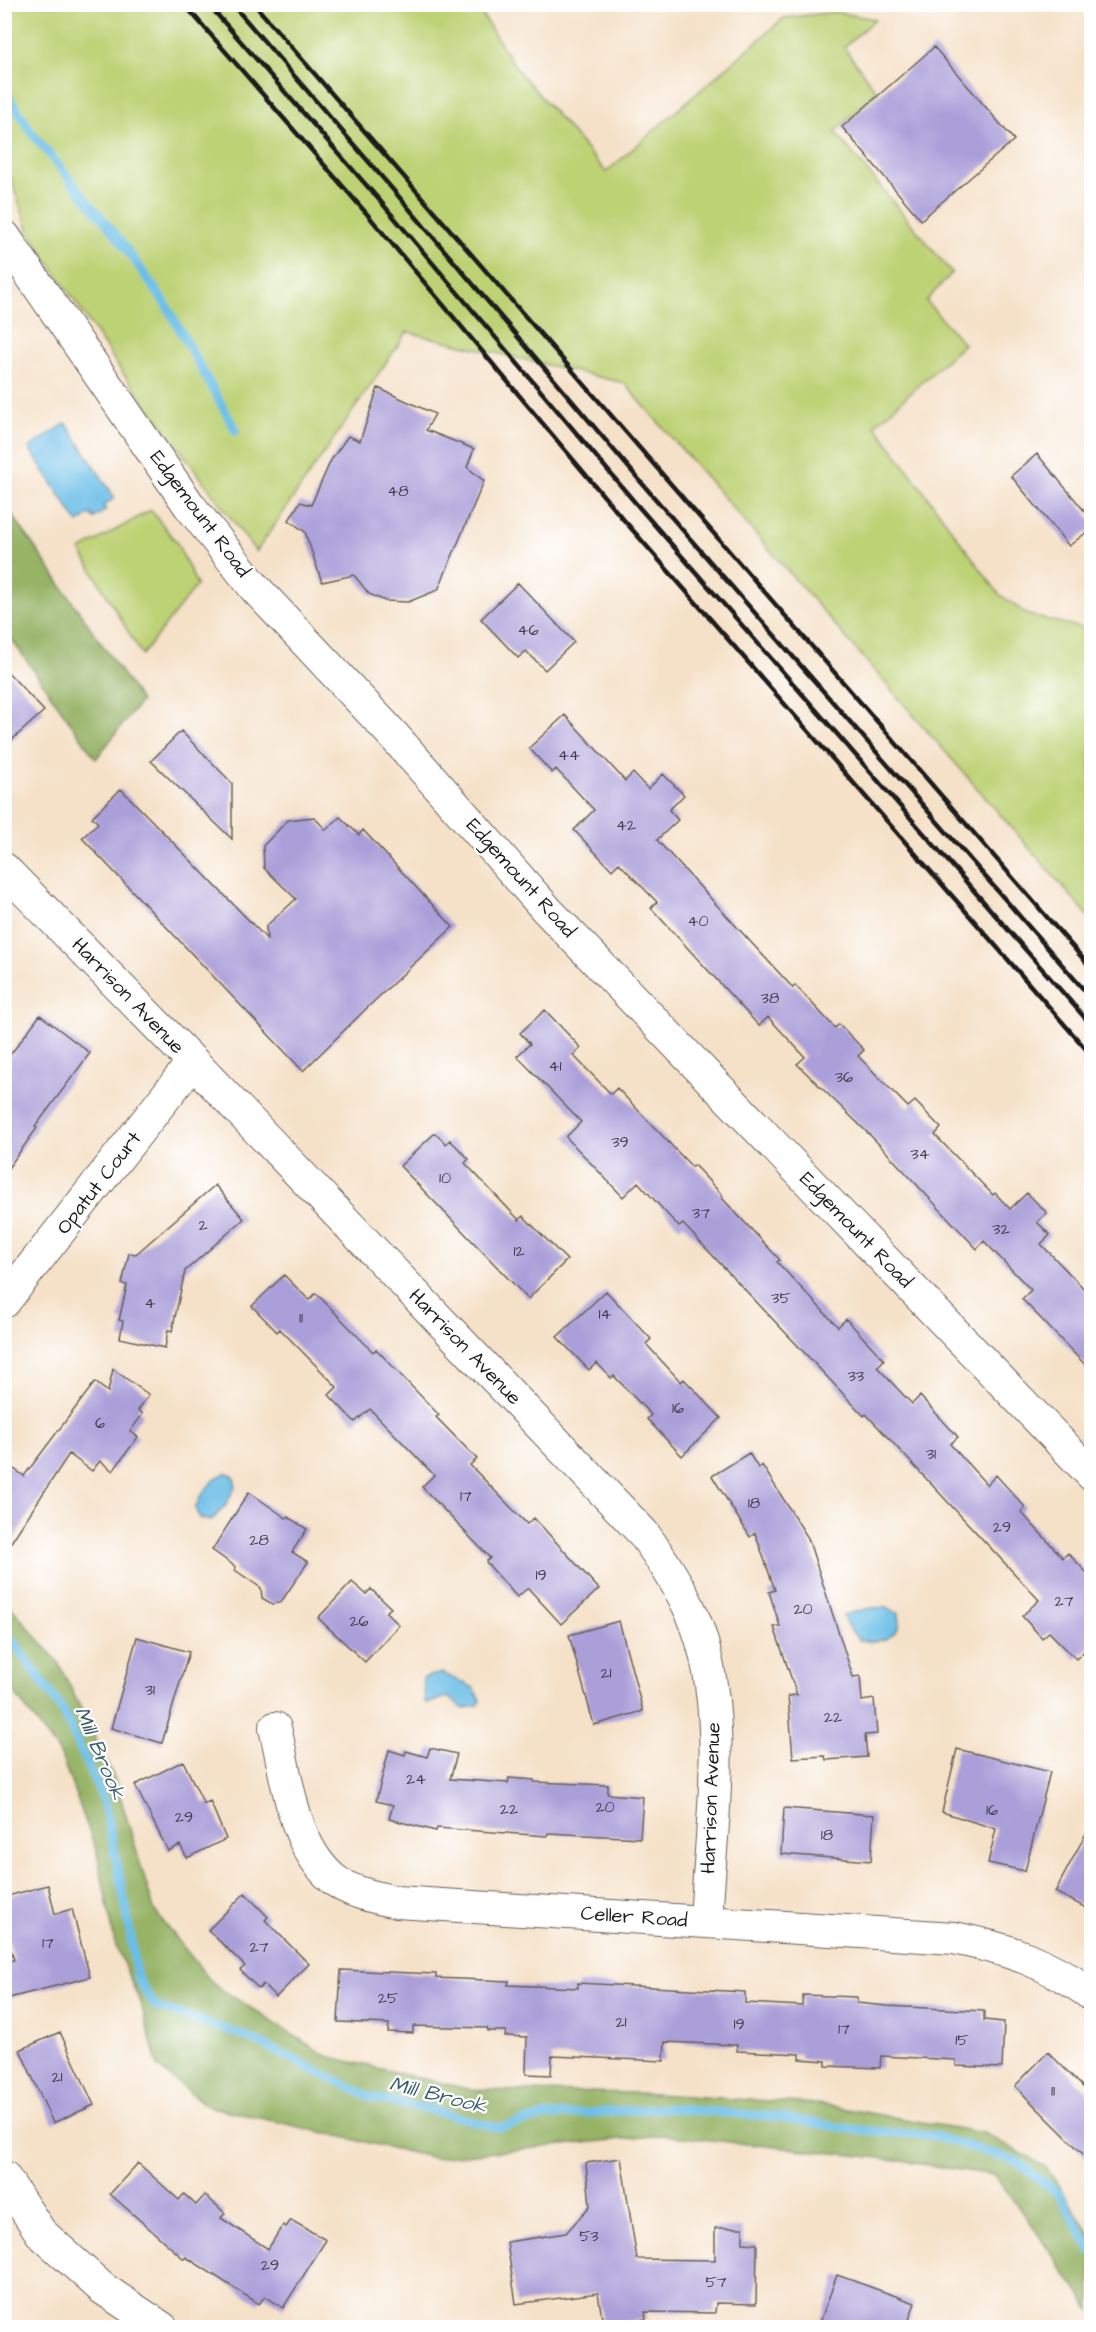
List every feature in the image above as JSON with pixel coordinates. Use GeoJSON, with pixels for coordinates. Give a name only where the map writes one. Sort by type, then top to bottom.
{"type":"FeatureCollection","features":[{"type":"Feature","properties":{"kind":"street","name":"Edgemount Road"},"geometry":{"type":"LineString","coordinates":[[4,236],[189,505],[255,588],[395,737],[552,915],[1092,1475]]}},
{"type":"Feature","properties":{"kind":"street","name":"Harrison Avenue"},"geometry":{"type":"LineString","coordinates":[[4,869],[194,1062],[643,1533],[671,1572],[696,1627],[706,1659],[714,1710],[716,1749],[706,1922]]}},
{"type":"Feature","properties":{"kind":"street","name":"Opatut Court"},"geometry":{"type":"LineString","coordinates":[[4,1302],[194,1062]]}},
{"type":"Feature","properties":{"kind":"street","name":"Celler Road"},"geometry":{"type":"LineString","coordinates":[[275,1728],[297,1822],[313,1857],[333,1880],[364,1894],[397,1902],[954,1938],[998,1947],[1038,1961],[1072,1979],[1092,1995]]}},
{"type":"Feature","properties":{"kind":"street"},"geometry":{"type":"LineString","coordinates":[[4,2177],[41,2233],[102,2288],[162,2328]]}},
{"type":"Feature","properties":{"kind":"green space"},"geometry":{"type":"Polygon","coordinates":[[[4,5],[476,5],[516,68],[606,172],[784,18],[836,12],[875,19],[844,47],[877,92],[835,132],[952,273],[926,301],[964,344],[875,425],[999,594],[1028,615],[1091,630],[1091,919],[624,383],[407,332],[256,552],[120,369],[29,232],[5,161],[4,5]]]}},
{"type":"Feature","properties":{"kind":"green space"},"geometry":{"type":"Polygon","coordinates":[[[5,504],[141,701],[96,759],[5,630],[5,504]]]}},
{"type":"Feature","properties":{"kind":"green space"},"geometry":{"type":"Polygon","coordinates":[[[151,510],[177,543],[197,585],[142,655],[80,550],[151,510]]]}},
{"type":"Feature","properties":{"kind":"green space"},"geometry":{"type":"Polygon","coordinates":[[[5,1600],[58,1662],[115,1779],[154,1910],[213,1984],[326,2056],[472,2090],[638,2093],[818,2104],[984,2133],[1046,2167],[1091,2235],[1091,2310],[994,2175],[881,2158],[663,2135],[435,2158],[207,2106],[158,2067],[141,2004],[115,1944],[97,1852],[60,1753],[5,1681],[5,1600]]]}},
{"type":"Feature","properties":{"kind":"water"},"geometry":{"type":"Polygon","coordinates":[[[66,423],[115,498],[103,506],[106,510],[94,518],[91,514],[78,523],[29,448],[66,423]]]}},
{"type":"Feature","properties":{"kind":"water"},"geometry":{"type":"Polygon","coordinates":[[[226,1473],[233,1476],[236,1485],[226,1505],[211,1521],[200,1518],[195,1509],[200,1498],[211,1483],[226,1473]]]}},
{"type":"Feature","properties":{"kind":"water"},"geometry":{"type":"Polygon","coordinates":[[[887,1607],[899,1614],[900,1624],[893,1634],[883,1640],[871,1642],[859,1640],[848,1627],[843,1615],[870,1608],[887,1607]]]}},
{"type":"Feature","properties":{"kind":"water"},"geometry":{"type":"Polygon","coordinates":[[[442,1673],[474,1688],[480,1700],[479,1705],[464,1709],[447,1697],[427,1704],[423,1678],[442,1673]]]}},
{"type":"Feature","properties":{"kind":"building"},"geometry":{"type":"Polygon","coordinates":[[[934,47],[1014,140],[921,220],[842,127],[934,47]]]}},
{"type":"Feature","properties":{"kind":"building"},"geometry":{"type":"Polygon","coordinates":[[[378,388],[435,414],[426,430],[474,449],[467,467],[484,481],[438,590],[408,602],[385,601],[369,594],[354,575],[322,582],[305,532],[289,520],[300,502],[311,505],[331,460],[348,436],[360,441],[378,388]]]}},
{"type":"Feature","properties":{"kind":"building"},"geometry":{"type":"Polygon","coordinates":[[[1037,454],[1092,520],[1092,528],[1069,546],[1011,476],[1037,454]]]}},
{"type":"Feature","properties":{"kind":"building"},"geometry":{"type":"Polygon","coordinates":[[[518,583],[574,642],[545,670],[526,651],[518,658],[481,619],[518,583]]]}},
{"type":"Feature","properties":{"kind":"building"},"geometry":{"type":"Polygon","coordinates":[[[4,668],[44,711],[4,747],[4,668]]]}},
{"type":"Feature","properties":{"kind":"building"},"geometry":{"type":"Polygon","coordinates":[[[565,715],[625,781],[633,773],[648,789],[663,774],[684,795],[669,810],[678,820],[657,840],[793,988],[795,985],[835,1028],[839,1024],[864,1050],[858,1056],[908,1107],[915,1101],[941,1128],[935,1135],[993,1195],[995,1193],[1010,1209],[1027,1193],[1047,1213],[1037,1222],[1050,1235],[1041,1244],[1092,1297],[1092,1372],[1022,1299],[1031,1290],[984,1241],[977,1249],[874,1139],[797,1064],[805,1057],[768,1017],[759,1026],[651,908],[657,902],[619,863],[612,870],[574,830],[594,810],[556,769],[552,773],[529,748],[565,715]]]}},
{"type":"Feature","properties":{"kind":"building"},"geometry":{"type":"Polygon","coordinates":[[[181,731],[232,783],[232,839],[151,761],[181,731]]]}},
{"type":"Feature","properties":{"kind":"building"},"geometry":{"type":"Polygon","coordinates":[[[121,789],[267,939],[266,926],[296,899],[264,868],[263,846],[288,820],[314,817],[326,830],[340,817],[359,835],[363,830],[453,927],[303,1071],[82,838],[98,823],[92,817],[121,789]]]}},
{"type":"Feature","properties":{"kind":"building"},"geometry":{"type":"Polygon","coordinates":[[[545,1010],[581,1048],[573,1055],[611,1094],[617,1088],[692,1167],[694,1165],[780,1260],[777,1262],[838,1327],[846,1319],[884,1360],[877,1367],[912,1404],[920,1396],[958,1437],[950,1444],[987,1485],[996,1475],[1025,1507],[1021,1512],[1063,1558],[1068,1553],[1092,1578],[1092,1644],[1076,1659],[1049,1632],[1042,1638],[1022,1616],[1039,1600],[866,1414],[864,1416],[683,1224],[679,1227],[638,1182],[623,1197],[566,1137],[581,1122],[517,1056],[530,1044],[520,1033],[545,1010]]]}},
{"type":"Feature","properties":{"kind":"building"},"geometry":{"type":"Polygon","coordinates":[[[40,1015],[90,1053],[35,1127],[37,1128],[4,1174],[4,1063],[40,1015]]]}},
{"type":"Feature","properties":{"kind":"building"},"geometry":{"type":"Polygon","coordinates":[[[435,1133],[446,1144],[450,1140],[469,1159],[465,1163],[519,1220],[523,1216],[567,1260],[528,1299],[400,1166],[435,1133]]]}},
{"type":"Feature","properties":{"kind":"building"},"geometry":{"type":"Polygon","coordinates":[[[215,1185],[244,1219],[185,1271],[172,1331],[168,1330],[165,1348],[120,1338],[123,1321],[119,1320],[127,1285],[122,1284],[129,1253],[136,1254],[215,1185]]]}},
{"type":"Feature","properties":{"kind":"building"},"geometry":{"type":"Polygon","coordinates":[[[284,1275],[309,1300],[316,1293],[373,1352],[376,1349],[477,1459],[470,1465],[527,1524],[534,1518],[599,1589],[561,1624],[528,1588],[517,1597],[486,1562],[490,1558],[422,1487],[434,1475],[370,1409],[355,1422],[329,1395],[337,1387],[280,1329],[277,1332],[252,1306],[284,1275]]]}},
{"type":"Feature","properties":{"kind":"building"},"geometry":{"type":"Polygon","coordinates":[[[606,1291],[651,1339],[646,1344],[681,1382],[684,1379],[721,1418],[682,1456],[647,1419],[651,1415],[614,1376],[611,1378],[597,1363],[589,1370],[557,1337],[606,1291]]]}},
{"type":"Feature","properties":{"kind":"building"},"geometry":{"type":"Polygon","coordinates":[[[113,1369],[149,1395],[138,1410],[143,1414],[130,1431],[138,1437],[113,1471],[100,1461],[92,1471],[69,1454],[4,1553],[4,1462],[24,1476],[95,1382],[108,1392],[113,1369]]]}},
{"type":"Feature","properties":{"kind":"building"},"geometry":{"type":"Polygon","coordinates":[[[749,1453],[758,1468],[762,1465],[808,1538],[853,1677],[860,1676],[862,1701],[874,1699],[877,1734],[865,1735],[867,1757],[826,1760],[825,1756],[793,1758],[788,1696],[797,1695],[774,1627],[780,1626],[769,1592],[775,1590],[755,1533],[750,1537],[712,1476],[749,1453]]]}},
{"type":"Feature","properties":{"kind":"building"},"geometry":{"type":"Polygon","coordinates":[[[249,1492],[286,1518],[288,1517],[307,1529],[292,1552],[308,1562],[281,1602],[272,1604],[262,1598],[261,1588],[212,1550],[249,1492]]]}},
{"type":"Feature","properties":{"kind":"building"},"geometry":{"type":"Polygon","coordinates":[[[352,1582],[366,1594],[371,1589],[391,1608],[386,1612],[399,1625],[365,1662],[318,1618],[352,1582]]]}},
{"type":"Feature","properties":{"kind":"building"},"geometry":{"type":"Polygon","coordinates":[[[619,1621],[643,1711],[594,1725],[569,1635],[619,1621]]]}},
{"type":"Feature","properties":{"kind":"building"},"geometry":{"type":"Polygon","coordinates":[[[137,1637],[189,1652],[162,1743],[111,1728],[137,1637]]]}},
{"type":"Feature","properties":{"kind":"building"},"geometry":{"type":"Polygon","coordinates":[[[430,1748],[457,1754],[450,1779],[508,1783],[509,1778],[534,1780],[534,1782],[608,1785],[608,1794],[643,1797],[640,1838],[548,1833],[547,1836],[437,1828],[436,1831],[389,1819],[393,1805],[376,1801],[389,1750],[405,1755],[406,1751],[427,1757],[430,1748]]]}},
{"type":"Feature","properties":{"kind":"building"},"geometry":{"type":"Polygon","coordinates":[[[957,1749],[1050,1772],[1025,1871],[988,1863],[996,1829],[942,1812],[957,1749]]]}},
{"type":"Feature","properties":{"kind":"building"},"geometry":{"type":"Polygon","coordinates":[[[183,1761],[204,1804],[210,1801],[226,1839],[187,1858],[180,1845],[168,1851],[135,1785],[183,1761]]]}},
{"type":"Feature","properties":{"kind":"building"},"geometry":{"type":"Polygon","coordinates":[[[784,1808],[874,1815],[871,1861],[781,1854],[784,1808]]]}},
{"type":"Feature","properties":{"kind":"building"},"geometry":{"type":"Polygon","coordinates":[[[1092,1822],[1092,1911],[1055,1892],[1092,1822]]]}},
{"type":"Feature","properties":{"kind":"building"},"geometry":{"type":"Polygon","coordinates":[[[48,1885],[55,1914],[72,1909],[90,1977],[9,1998],[4,1980],[4,1962],[14,1960],[4,1925],[4,1897],[48,1885]]]}},
{"type":"Feature","properties":{"kind":"building"},"geometry":{"type":"Polygon","coordinates":[[[245,1893],[268,1917],[265,1920],[309,1964],[276,1997],[263,1984],[259,1989],[240,1970],[245,1966],[208,1930],[245,1893]]]}},
{"type":"Feature","properties":{"kind":"building"},"geometry":{"type":"Polygon","coordinates":[[[341,1970],[436,1974],[436,1978],[509,1981],[508,1985],[578,1988],[578,1983],[745,1992],[745,2003],[802,2006],[803,1995],[857,1997],[857,2003],[887,2006],[984,2011],[984,2020],[1004,2022],[1002,2068],[956,2066],[956,2060],[881,2056],[880,2068],[826,2066],[826,2061],[800,2059],[800,2054],[737,2051],[737,2045],[665,2042],[664,2061],[552,2056],[551,2075],[526,2074],[527,2037],[505,2036],[506,2031],[488,2031],[487,2028],[413,2026],[413,2033],[388,2032],[389,2024],[338,2022],[341,1970]]]}},
{"type":"Feature","properties":{"kind":"building"},"geometry":{"type":"Polygon","coordinates":[[[60,2032],[94,2105],[53,2123],[20,2050],[60,2032]]]}},
{"type":"Feature","properties":{"kind":"building"},"geometry":{"type":"Polygon","coordinates":[[[1048,2052],[1092,2096],[1092,2163],[1015,2086],[1048,2052]]]}},
{"type":"Feature","properties":{"kind":"building"},"geometry":{"type":"Polygon","coordinates":[[[621,2158],[637,2259],[715,2260],[715,2228],[743,2228],[743,2243],[757,2244],[756,2304],[716,2303],[715,2313],[645,2312],[646,2319],[603,2325],[598,2293],[516,2304],[507,2242],[566,2233],[590,2206],[586,2163],[621,2158]]]}},
{"type":"Feature","properties":{"kind":"building"},"geometry":{"type":"Polygon","coordinates":[[[138,2163],[179,2200],[184,2194],[196,2205],[205,2195],[225,2213],[221,2218],[268,2249],[283,2225],[286,2227],[291,2220],[326,2240],[283,2308],[265,2296],[259,2304],[186,2257],[184,2259],[110,2194],[138,2163]]]}},
{"type":"Feature","properties":{"kind":"building"},"geometry":{"type":"Polygon","coordinates":[[[837,2275],[915,2303],[906,2328],[818,2328],[837,2275]]]}},
{"type":"Feature","properties":{"kind":"waterway"},"geometry":{"type":"LineString","coordinates":[[4,90],[35,137],[119,239],[165,303],[236,431]]}},
{"type":"Feature","properties":{"kind":"waterway","name":"Mill Brook"},"geometry":{"type":"LineString","coordinates":[[4,1629],[63,1711],[104,1801],[127,1913],[137,1978],[155,2006],[245,2036],[370,2097],[498,2128],[547,2116],[663,2108],[780,2117],[850,2129],[935,2136],[1016,2161],[1060,2195],[1092,2252]]}},
{"type":"Feature","properties":{"kind":"railway"},"geometry":{"type":"LineString","coordinates":[[184,4],[367,214],[623,519],[1092,1056]]}},
{"type":"Feature","properties":{"kind":"railway"},"geometry":{"type":"LineString","coordinates":[[208,4],[381,202],[638,506],[1092,1026]]}},
{"type":"Feature","properties":{"kind":"railway"},"geometry":{"type":"LineString","coordinates":[[232,4],[652,495],[1092,999]]}},
{"type":"Feature","properties":{"kind":"railway"},"geometry":{"type":"LineString","coordinates":[[254,4],[1092,969]]}}]}
